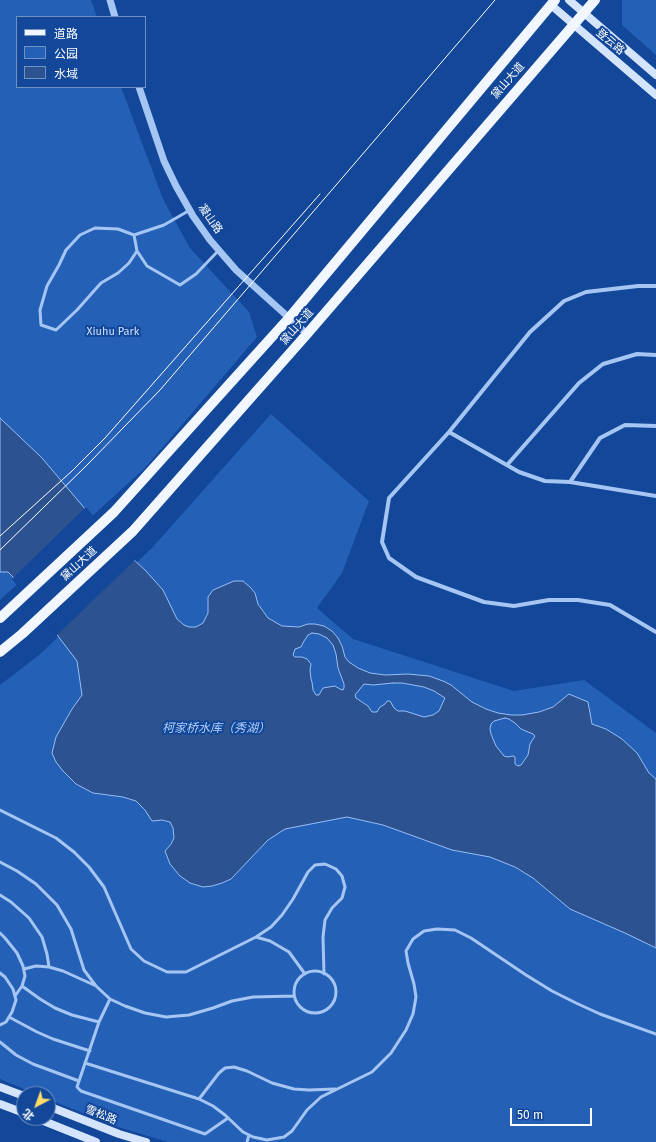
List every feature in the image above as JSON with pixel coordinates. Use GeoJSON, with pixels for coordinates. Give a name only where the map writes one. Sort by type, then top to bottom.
{"type":"FeatureCollection","features":[{"type":"Feature","properties":{"kind":"main road","name":"登云路"},"geometry":{"type":"LineString","coordinates":[[569,0],[656,75]]}},
{"type":"Feature","properties":{"kind":"main road","name":"黛山大道"},"geometry":{"type":"LineString","coordinates":[[0,652],[22,634],[133,530],[307,334],[595,0]]}},
{"type":"Feature","properties":{"kind":"main road","name":"登云路"},"geometry":{"type":"LineString","coordinates":[[553,2],[573,24],[656,95]]}},
{"type":"Feature","properties":{"kind":"main road","name":"黛山大道"},"geometry":{"type":"LineString","coordinates":[[2,616],[114,512],[289,318],[553,2]]}},
{"type":"Feature","properties":{"kind":"main road"},"geometry":{"type":"LineString","coordinates":[[0,1087],[16,1093]]}},
{"type":"Feature","properties":{"kind":"main road"},"geometry":{"type":"LineString","coordinates":[[0,1104],[16,1110]]}},
{"type":"Feature","properties":{"kind":"main road","name":"雪松路"},"geometry":{"type":"LineString","coordinates":[[56,1109],[119,1134],[146,1142]]}},
{"type":"Feature","properties":{"kind":"main road"},"geometry":{"type":"LineString","coordinates":[[56,1126],[96,1142]]}},
{"type":"Feature","properties":{"kind":"street"},"geometry":{"type":"LineString","coordinates":[[110,0],[115,16]]}},
{"type":"Feature","properties":{"kind":"street","name":"凝山路"},"geometry":{"type":"LineString","coordinates":[[139,88],[164,161],[176,186],[210,240],[236,270],[307,334]]}},
{"type":"Feature","properties":{"kind":"street"},"geometry":{"type":"LineString","coordinates":[[656,286],[638,286],[586,292],[564,301],[530,332],[449,432],[389,498],[382,542],[389,558],[416,577],[484,602],[514,606],[549,600],[578,600],[610,605],[656,632]]}},
{"type":"Feature","properties":{"kind":"street"},"geometry":{"type":"LineString","coordinates":[[507,465],[579,384],[603,364],[637,354],[656,355]]}},
{"type":"Feature","properties":{"kind":"street"},"geometry":{"type":"LineString","coordinates":[[570,482],[600,438],[626,425],[656,426]]}},
{"type":"Feature","properties":{"kind":"street"},"geometry":{"type":"LineString","coordinates":[[449,432],[519,472],[545,481],[570,482],[656,496]]}},
{"type":"Feature","properties":{"kind":"lane"},"geometry":{"type":"LineString","coordinates":[[137,251],[118,273],[101,283],[77,310],[56,330],[41,325],[40,310],[47,286],[66,250],[80,235],[95,228],[118,228],[134,235],[164,225],[190,210]]}},
{"type":"Feature","properties":{"kind":"lane"},"geometry":{"type":"LineString","coordinates":[[134,235],[137,251],[147,266],[180,285],[196,274],[219,250]]}},
{"type":"Feature","properties":{"kind":"lane"},"geometry":{"type":"LineString","coordinates":[[0,810],[56,838],[74,852],[104,887],[132,949],[144,962],[167,972],[186,972],[256,938],[271,927],[282,915],[308,872],[315,865],[325,864],[336,869],[342,876],[345,887],[342,898],[332,908],[325,920],[323,937],[324,974]]}},
{"type":"Feature","properties":{"kind":"lane"},"geometry":{"type":"LineString","coordinates":[[0,862],[17,870],[36,884],[57,904],[71,929],[84,970],[96,986],[110,999],[145,1014],[166,1017],[189,1015],[232,1001],[253,997],[294,996]]}},
{"type":"Feature","properties":{"kind":"lane"},"geometry":{"type":"LineString","coordinates":[[0,895],[11,902],[29,918],[42,937],[49,967]]}},
{"type":"Feature","properties":{"kind":"lane"},"geometry":{"type":"LineString","coordinates":[[85,1063],[200,1099],[213,1106],[243,1132],[252,1137],[267,1140],[279,1140],[292,1131],[307,1110],[321,1097],[372,1072],[392,1053],[414,1014],[416,997],[406,951],[413,939],[424,931],[437,929],[455,930],[471,938],[526,975],[576,1004],[656,1034]]}},
{"type":"Feature","properties":{"kind":"lane"},"geometry":{"type":"LineString","coordinates":[[0,933],[17,953],[24,969],[25,976],[22,986],[15,996]]}},
{"type":"Feature","properties":{"kind":"lane"},"geometry":{"type":"LineString","coordinates":[[256,938],[270,941],[289,952],[305,974]]}},
{"type":"Feature","properties":{"kind":"lane"},"geometry":{"type":"LineString","coordinates":[[24,969],[36,966],[49,967],[64,971],[96,986]]}},
{"type":"Feature","properties":{"kind":"lane"},"geometry":{"type":"LineString","coordinates":[[311,972],[324,974],[330,978],[334,984],[336,991],[335,998],[326,1010],[320,1013],[306,1011],[297,1002],[294,996],[296,983],[305,974],[311,972]]}},
{"type":"Feature","properties":{"kind":"lane"},"geometry":{"type":"LineString","coordinates":[[0,973],[5,977],[13,989],[16,1000],[12,1012],[6,1022],[0,1025]]}},
{"type":"Feature","properties":{"kind":"lane"},"geometry":{"type":"LineString","coordinates":[[22,986],[55,1008],[72,1015],[99,1022]]}},
{"type":"Feature","properties":{"kind":"lane"},"geometry":{"type":"LineString","coordinates":[[110,999],[99,1022],[79,1081],[78,1087],[81,1091],[205,1134],[228,1118]]}},
{"type":"Feature","properties":{"kind":"lane"},"geometry":{"type":"LineString","coordinates":[[9,1017],[53,1039],[90,1051]]}},
{"type":"Feature","properties":{"kind":"lane"},"geometry":{"type":"LineString","coordinates":[[0,1042],[16,1055],[33,1064],[79,1081]]}},
{"type":"Feature","properties":{"kind":"lane"},"geometry":{"type":"LineString","coordinates":[[200,1099],[219,1073],[225,1068],[234,1067],[247,1071],[272,1083],[294,1089],[337,1089]]}},
{"type":"Feature","properties":{"kind":"lane"},"geometry":{"type":"LineString","coordinates":[[247,1142],[249,1135]]}},
{"type":"Feature","properties":{"kind":"green space","name":"Xiuhu Park"},"geometry":{"type":"Polygon","coordinates":[[[0,0],[91,0],[97,16],[16,16],[16,88],[121,88],[163,199],[190,248],[249,312],[257,337],[145,468],[0,600],[0,0]]]}},
{"type":"Feature","properties":{"kind":"green space"},"geometry":{"type":"Polygon","coordinates":[[[622,0],[656,0],[656,55],[622,25],[622,0]]]}},
{"type":"Feature","properties":{"kind":"green space"},"geometry":{"type":"Polygon","coordinates":[[[271,414],[369,501],[342,573],[317,608],[353,639],[514,691],[584,680],[656,733],[656,1142],[168,1142],[118,1127],[56,1102],[56,1086],[17,1086],[0,1079],[0,685],[39,655],[152,548],[271,414]]]}},
{"type":"Feature","properties":{"kind":"water","name":"柯家桥水库（秀湖）"},"geometry":{"type":"Polygon","coordinates":[[[0,418],[42,458],[108,536],[145,570],[163,590],[177,619],[184,625],[196,627],[203,623],[208,613],[208,597],[213,590],[234,581],[243,581],[255,593],[258,604],[268,618],[282,626],[299,627],[308,624],[315,624],[324,626],[332,631],[338,638],[345,657],[349,662],[370,673],[385,675],[408,674],[429,676],[451,685],[472,702],[486,709],[511,715],[539,712],[553,707],[569,694],[588,702],[592,724],[606,729],[622,739],[637,753],[649,773],[656,779],[656,948],[570,909],[533,878],[515,867],[490,857],[452,850],[383,825],[347,817],[285,829],[268,840],[231,879],[212,886],[203,887],[190,883],[180,876],[170,864],[165,851],[174,838],[173,828],[170,822],[162,820],[152,821],[145,810],[136,801],[123,797],[93,793],[76,784],[56,762],[52,753],[56,737],[82,695],[77,661],[13,577],[8,572],[0,572],[0,418]],[[312,633],[308,635],[301,647],[295,649],[293,655],[295,657],[307,659],[311,664],[311,679],[313,690],[316,695],[319,695],[323,688],[335,686],[343,690],[344,684],[338,668],[333,645],[327,638],[319,634],[312,633]],[[402,683],[373,685],[364,684],[355,695],[356,698],[368,706],[372,712],[377,712],[387,701],[390,701],[394,708],[398,711],[405,711],[424,717],[433,715],[439,711],[445,698],[424,687],[402,683]],[[505,718],[494,721],[491,724],[490,729],[496,746],[504,756],[515,757],[515,764],[518,766],[521,765],[528,755],[530,744],[535,736],[521,729],[509,719],[505,718]]]}},
{"type":"Feature","properties":{"kind":"pier"},"geometry":{"type":"Polygon","coordinates":[[[86,507],[109,535],[136,559],[56,636],[12,579],[86,507]]]}},
{"type":"Feature","properties":{"kind":"tram line"},"geometry":{"type":"LineString","coordinates":[[0,550],[87,465],[160,390],[495,0]]}},
{"type":"Feature","properties":{"kind":"tram line"},"geometry":{"type":"LineString","coordinates":[[0,536],[72,471],[105,438],[320,194]]}}]}
